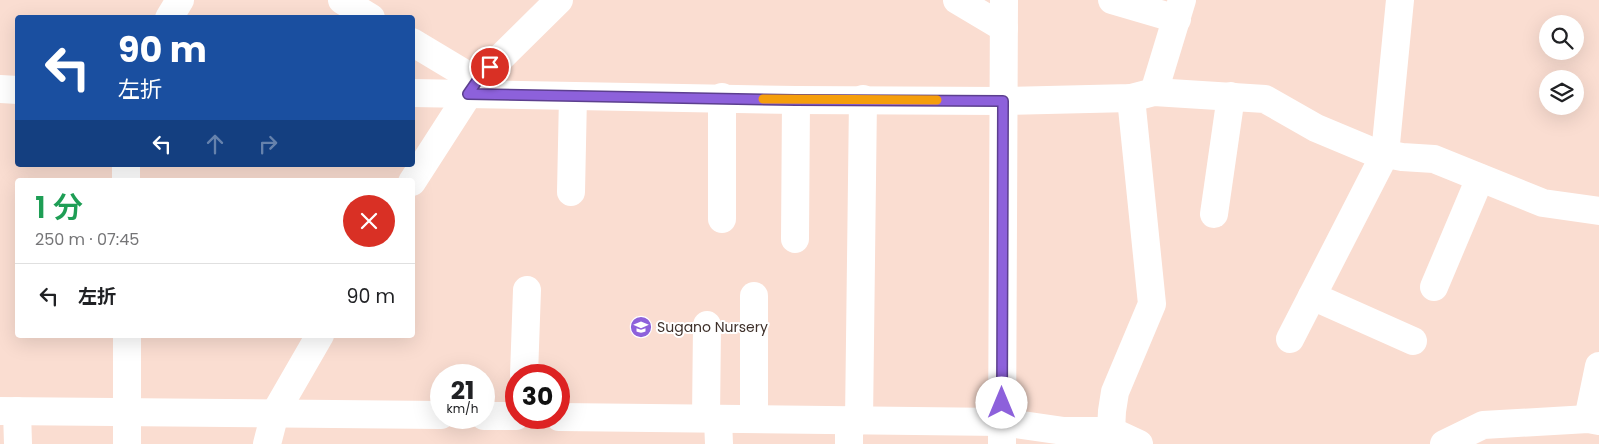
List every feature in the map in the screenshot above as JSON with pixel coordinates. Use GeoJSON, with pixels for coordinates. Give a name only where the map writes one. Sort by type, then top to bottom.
{"type":"FeatureCollection","features":[{"type":"Feature","properties":{"kind":"street"},"geometry":{"type":"LineString","coordinates":[[342,0],[366,15]]}},
{"type":"Feature","properties":{"kind":"street"},"geometry":{"type":"LineString","coordinates":[[415,178],[472,87],[559,0]]}},
{"type":"Feature","properties":{"kind":"street"},"geometry":{"type":"LineString","coordinates":[[957,0],[1004,28]]}},
{"type":"Feature","properties":{"kind":"street"},"geometry":{"type":"LineString","coordinates":[[1002,433],[1004,0]]}},
{"type":"Feature","properties":{"kind":"street"},"geometry":{"type":"LineString","coordinates":[[1111,431],[1115,392],[1152,304],[1142,95],[1180,10],[1112,0]]}},
{"type":"Feature","properties":{"kind":"street"},"geometry":{"type":"LineString","coordinates":[[1290,339],[1385,154],[1400,0]]}},
{"type":"Feature","properties":{"kind":"street"},"geometry":{"type":"LineString","coordinates":[[415,44],[472,87]]}},
{"type":"Feature","properties":{"kind":"street"},"geometry":{"type":"LineString","coordinates":[[415,93],[472,87],[573,96],[796,100],[1003,101],[1142,95],[1231,96],[1264,99],[1316,128],[1371,151],[1402,157],[1434,160],[1543,203],[1599,211]]}},
{"type":"Feature","properties":{"kind":"street"},"geometry":{"type":"LineString","coordinates":[[0,90],[15,90]]}},
{"type":"Feature","properties":{"kind":"street"},"geometry":{"type":"LineString","coordinates":[[571,192],[573,96]]}},
{"type":"Feature","properties":{"kind":"street"},"geometry":{"type":"LineString","coordinates":[[1214,214],[1231,96]]}},
{"type":"Feature","properties":{"kind":"street"},"geometry":{"type":"LineString","coordinates":[[722,98],[722,219]]}},
{"type":"Feature","properties":{"kind":"street"},"geometry":{"type":"LineString","coordinates":[[794,239],[796,100]]}},
{"type":"Feature","properties":{"kind":"street"},"geometry":{"type":"LineString","coordinates":[[853,428],[863,100]]}},
{"type":"Feature","properties":{"kind":"street"},"geometry":{"type":"LineString","coordinates":[[1434,287],[1480,178]]}},
{"type":"Feature","properties":{"kind":"street"},"geometry":{"type":"LineString","coordinates":[[524,364],[527,290]]}},
{"type":"Feature","properties":{"kind":"street"},"geometry":{"type":"LineString","coordinates":[[754,296],[754,419]]}},
{"type":"Feature","properties":{"kind":"street"},"geometry":{"type":"LineString","coordinates":[[1312,296],[1413,341]]}},
{"type":"Feature","properties":{"kind":"street"},"geometry":{"type":"LineString","coordinates":[[706,325],[714,427]]}},
{"type":"Feature","properties":{"kind":"street"},"geometry":{"type":"LineString","coordinates":[[127,338],[127,444]]}},
{"type":"Feature","properties":{"kind":"street"},"geometry":{"type":"LineString","coordinates":[[267,444],[275,413],[318,338]]}},
{"type":"Feature","properties":{"kind":"street"},"geometry":{"type":"LineString","coordinates":[[1444,444],[1482,425],[1594,420],[1599,366]]}},
{"type":"Feature","properties":{"kind":"street"},"geometry":{"type":"LineString","coordinates":[[18,444],[9,411],[430,415]]}},
{"type":"Feature","properties":{"kind":"street"},"geometry":{"type":"LineString","coordinates":[[570,418],[714,427],[754,419],[922,433],[1111,431],[1139,444]]}},
{"type":"Feature","properties":{"kind":"slow traffic"},"geometry":{"type":"LineString","coordinates":[[763,99],[937,100]]}},
{"type":"Feature","properties":{"kind":"place","name":"Sugano Nursery"},"geometry":{"type":"Point","coordinates":[641,327]}},
{"type":"Feature","properties":{"kind":"route"},"geometry":{"type":"LineString","coordinates":[[490,67],[468,94],[796,100],[1003,101],[1002,403]]}}]}
